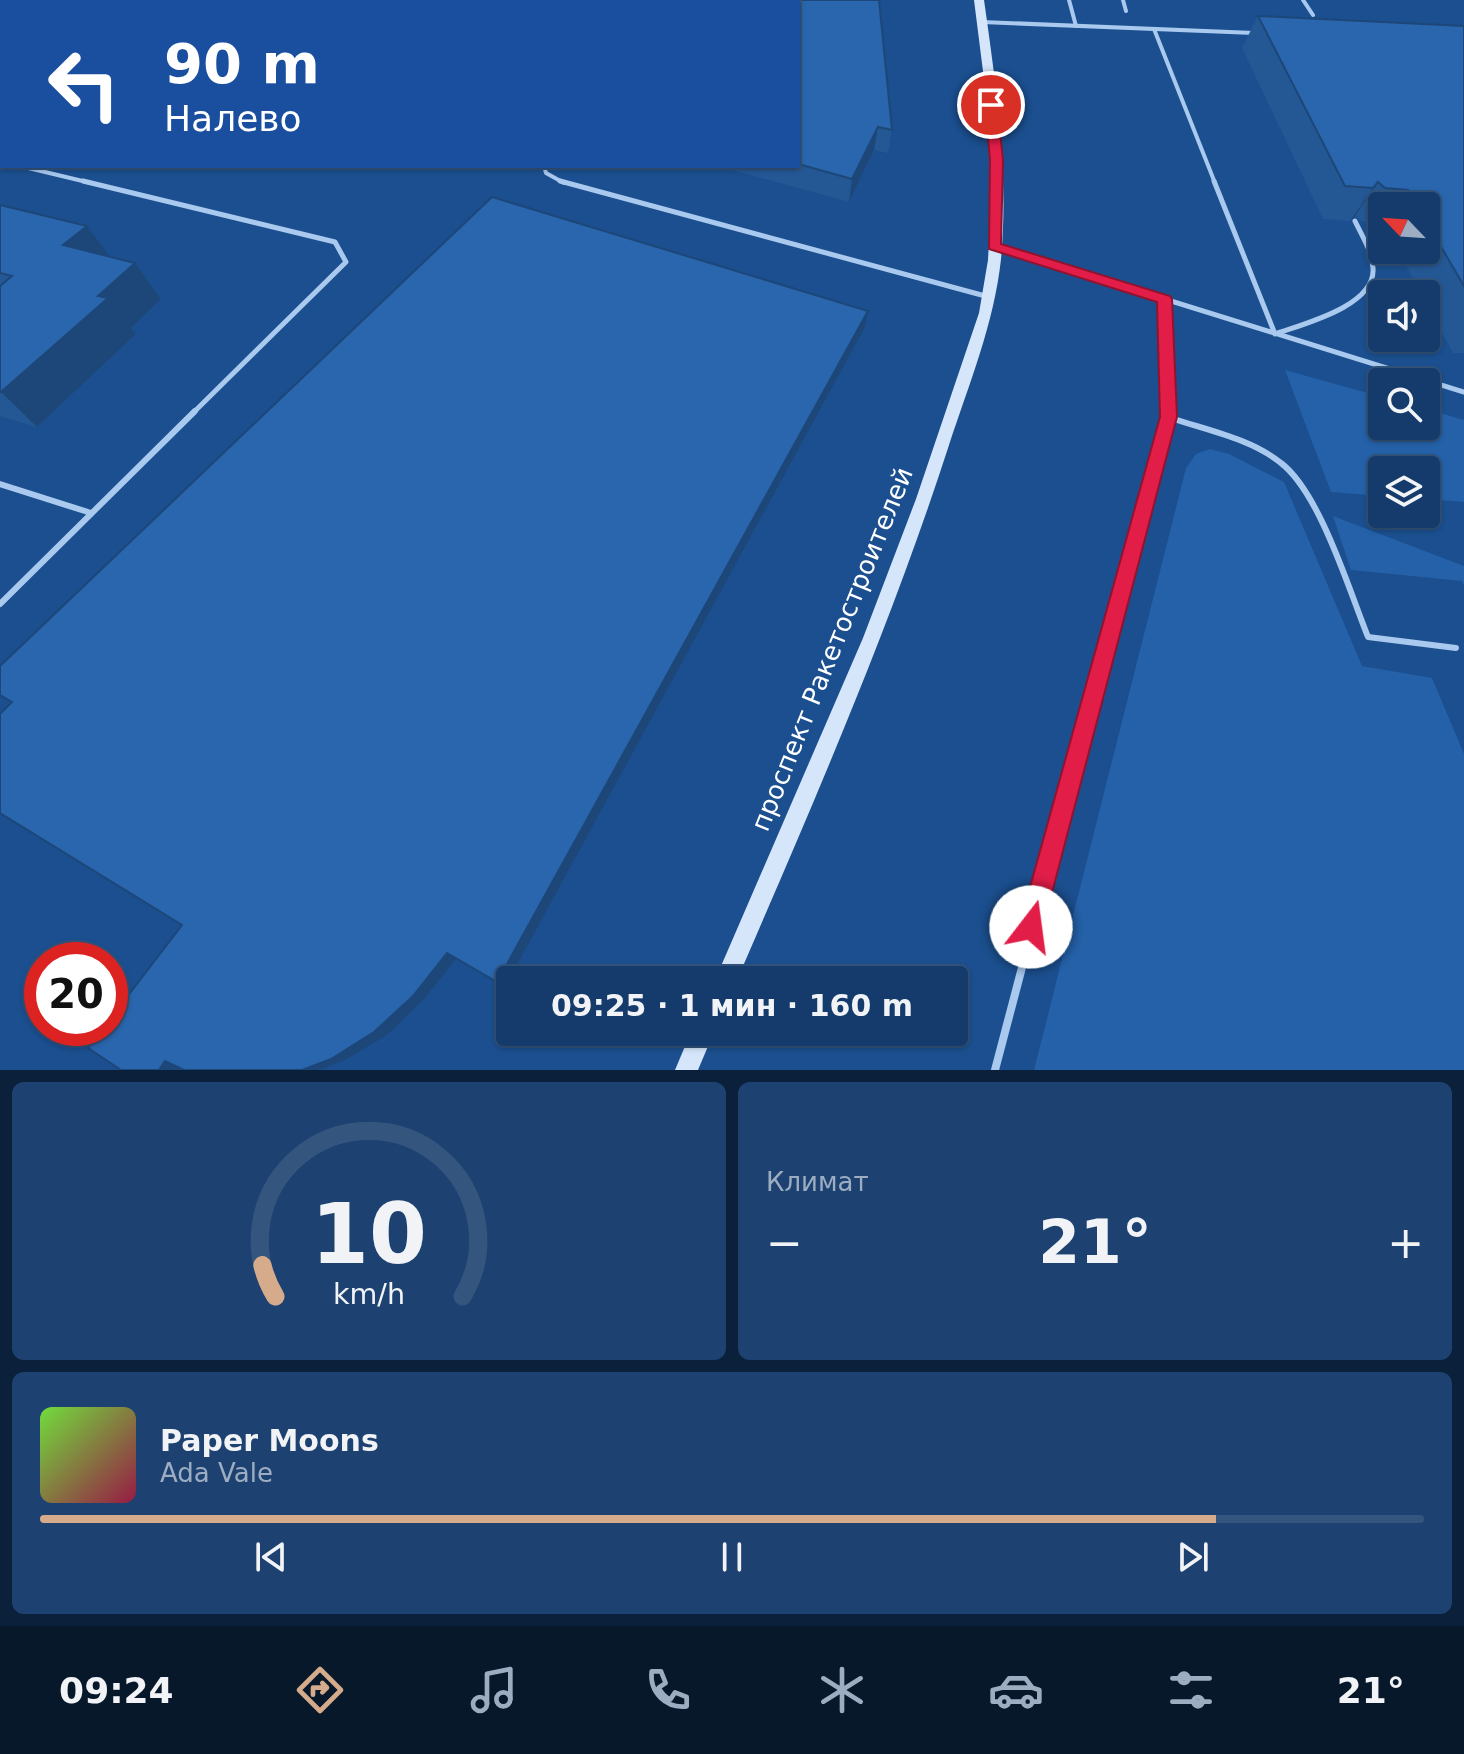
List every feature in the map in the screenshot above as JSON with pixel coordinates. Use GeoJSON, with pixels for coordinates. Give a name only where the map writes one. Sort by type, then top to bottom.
{"type":"FeatureCollection","features":[{"type":"Feature","properties":{"kind":"main road","name":"проспект Ракетостроителей"},"geometry":{"type":"LineString","coordinates":[[732,966],[853,687],[911,540],[989,297],[996,160],[979,0]]}},
{"type":"Feature","properties":{"kind":"main road"},"geometry":{"type":"LineString","coordinates":[[686,1070],[697,1046]]}},
{"type":"Feature","properties":{"kind":"lane"},"geometry":{"type":"LineString","coordinates":[[1069,0],[1076,26]]}},
{"type":"Feature","properties":{"kind":"lane"},"geometry":{"type":"LineString","coordinates":[[1123,0],[1126,11]]}},
{"type":"Feature","properties":{"kind":"lane"},"geometry":{"type":"LineString","coordinates":[[1303,0],[1313,15]]}},
{"type":"Feature","properties":{"kind":"lane"},"geometry":{"type":"LineString","coordinates":[[982,22],[1262,34]]}},
{"type":"Feature","properties":{"kind":"lane"},"geometry":{"type":"LineString","coordinates":[[1154,29],[1275,334]]}},
{"type":"Feature","properties":{"kind":"lane"},"geometry":{"type":"LineString","coordinates":[[0,604],[346,262],[335,242],[28,168]]}},
{"type":"Feature","properties":{"kind":"lane"},"geometry":{"type":"LineString","coordinates":[[545,168],[546,173],[565,184],[989,297]]}},
{"type":"Feature","properties":{"kind":"lane"},"geometry":{"type":"LineString","coordinates":[[1275,334],[1346,307],[1364,294],[1374,277],[1371,257],[1355,221]]}},
{"type":"Feature","properties":{"kind":"lane"},"geometry":{"type":"LineString","coordinates":[[994,246],[1464,392]]}},
{"type":"Feature","properties":{"kind":"lane"},"geometry":{"type":"LineString","coordinates":[[995,1070],[1168,417],[1165,299]]}},
{"type":"Feature","properties":{"kind":"lane"},"geometry":{"type":"LineString","coordinates":[[1168,417],[1264,453],[1296,474],[1368,637],[1456,648]]}},
{"type":"Feature","properties":{"kind":"lane"},"geometry":{"type":"LineString","coordinates":[[0,484],[91,513]]}},
{"type":"Feature","properties":{"kind":"shaded area"},"geometry":{"type":"Polygon","coordinates":[[[1285,370],[1368,393],[1368,440],[1440,440],[1440,413],[1464,420],[1464,502],[1440,500],[1440,456],[1368,456],[1368,495],[1331,492],[1285,370]]]}},
{"type":"Feature","properties":{"kind":"shaded area"},"geometry":{"type":"Polygon","coordinates":[[[1210,449],[1229,454],[1284,482],[1362,666],[1432,678],[1464,754],[1464,1070],[1034,1070],[1186,468],[1196,454],[1210,449]]]}},
{"type":"Feature","properties":{"kind":"shaded area"},"geometry":{"type":"Polygon","coordinates":[[[1333,516],[1464,566],[1464,585],[1462,581],[1351,570],[1333,516]]]}},
{"type":"Feature","properties":{"kind":"building"},"geometry":{"type":"Polygon","coordinates":[[[800,0],[879,0],[892,130],[878,127],[852,179],[800,165],[800,0]]]}},
{"type":"Feature","properties":{"kind":"building"},"geometry":{"type":"Polygon","coordinates":[[[1258,16],[1464,26],[1464,286],[1440,245],[1440,192],[1409,192],[1385,188],[1378,182],[1373,188],[1345,186],[1258,16]]]}},
{"type":"Feature","properties":{"kind":"building"},"geometry":{"type":"Polygon","coordinates":[[[492,197],[868,311],[506,966],[496,966],[496,981],[447,953],[413,996],[374,1032],[331,1059],[302,1070],[184,1070],[165,1061],[159,1070],[121,1070],[88,1048],[128,1046],[128,996],[182,925],[0,813],[0,714],[12,702],[0,695],[0,666],[492,197]]]}},
{"type":"Feature","properties":{"kind":"building"},"geometry":{"type":"Polygon","coordinates":[[[0,205],[87,226],[63,245],[135,263],[98,296],[108,298],[1,392],[0,286],[12,276],[0,273],[0,205]]]}},
{"type":"Feature","properties":{"kind":"route"},"geometry":{"type":"LineString","coordinates":[[991,105],[996,160],[994,246],[1165,299],[1168,417],[1031,927]]}}]}
